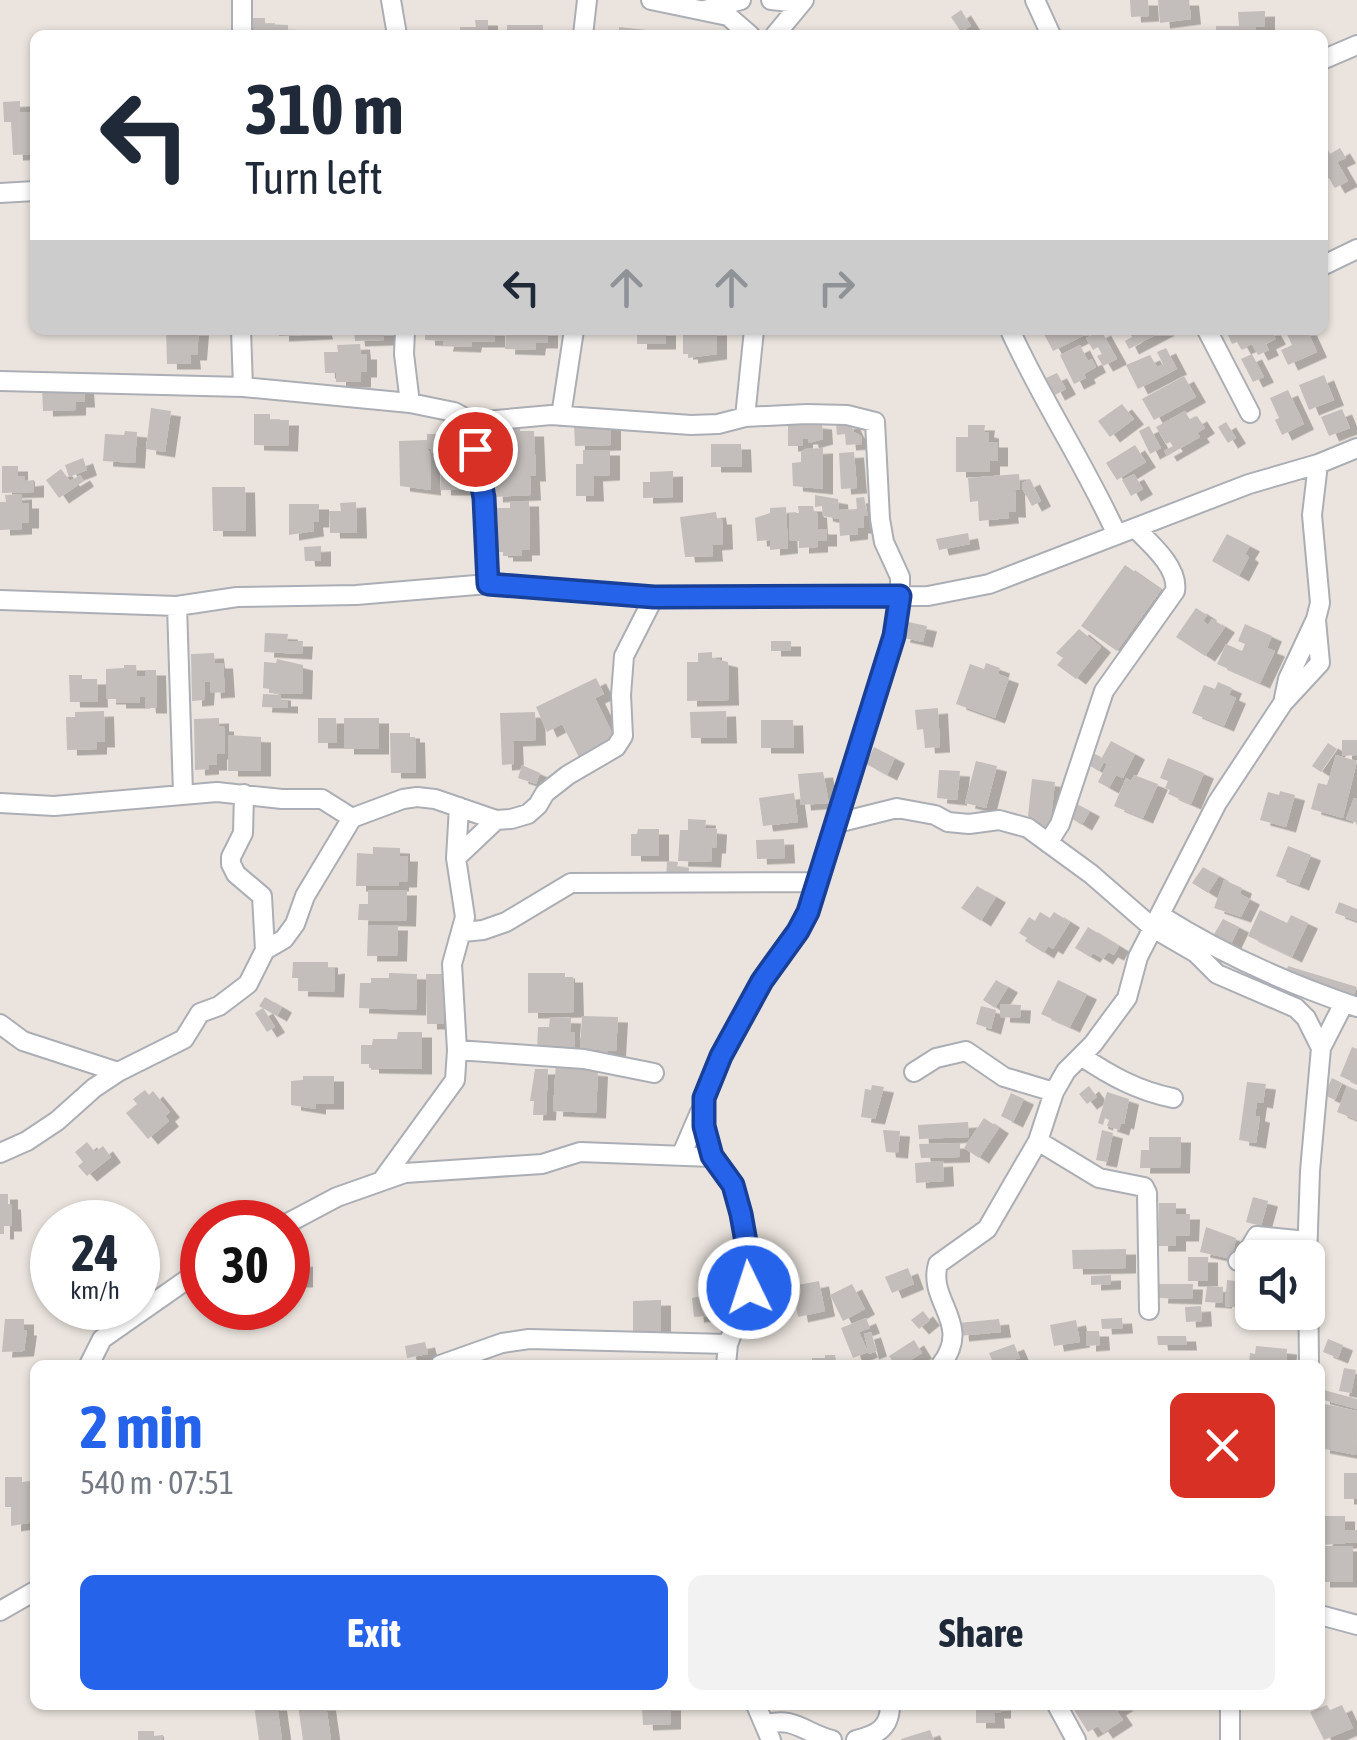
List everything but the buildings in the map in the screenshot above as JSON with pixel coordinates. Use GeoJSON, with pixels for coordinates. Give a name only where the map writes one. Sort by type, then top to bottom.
{"type":"FeatureCollection","features":[{"type":"Feature","properties":{"kind":"street"},"geometry":{"type":"LineString","coordinates":[[242,0],[242,30]]}},
{"type":"Feature","properties":{"kind":"street"},"geometry":{"type":"LineString","coordinates":[[391,0],[395,30]]}},
{"type":"Feature","properties":{"kind":"street"},"geometry":{"type":"LineString","coordinates":[[583,30],[586,0]]}},
{"type":"Feature","properties":{"kind":"street"},"geometry":{"type":"LineString","coordinates":[[651,0],[728,16],[744,30]]}},
{"type":"Feature","properties":{"kind":"street"},"geometry":{"type":"LineString","coordinates":[[705,10],[741,0]]}},
{"type":"Feature","properties":{"kind":"street"},"geometry":{"type":"LineString","coordinates":[[770,0],[802,2]]}},
{"type":"Feature","properties":{"kind":"street"},"geometry":{"type":"LineString","coordinates":[[1035,0],[1049,30]]}},
{"type":"Feature","properties":{"kind":"street"},"geometry":{"type":"LineString","coordinates":[[780,30],[802,2]]}},
{"type":"Feature","properties":{"kind":"street"},"geometry":{"type":"LineString","coordinates":[[1328,57],[1357,45]]}},
{"type":"Feature","properties":{"kind":"street"},"geometry":{"type":"LineString","coordinates":[[0,193],[30,191]]}},
{"type":"Feature","properties":{"kind":"street"},"geometry":{"type":"LineString","coordinates":[[1328,263],[1357,250]]}},
{"type":"Feature","properties":{"kind":"street"},"geometry":{"type":"LineString","coordinates":[[240,335],[243,387]]}},
{"type":"Feature","properties":{"kind":"street"},"geometry":{"type":"LineString","coordinates":[[405,335],[410,402]]}},
{"type":"Feature","properties":{"kind":"street"},"geometry":{"type":"LineString","coordinates":[[561,416],[573,335]]}},
{"type":"Feature","properties":{"kind":"street"},"geometry":{"type":"LineString","coordinates":[[745,417],[753,335]]}},
{"type":"Feature","properties":{"kind":"street"},"geometry":{"type":"LineString","coordinates":[[1012,335],[1032,379],[1092,478],[1117,536]]}},
{"type":"Feature","properties":{"kind":"street"},"geometry":{"type":"LineString","coordinates":[[1210,335],[1250,413]]}},
{"type":"Feature","properties":{"kind":"street"},"geometry":{"type":"LineString","coordinates":[[0,381],[243,387],[410,402],[454,412],[473,422],[561,416],[690,425],[718,424],[745,417],[847,414],[875,422],[880,518],[884,542],[900,577],[894,636],[863,727],[850,784],[798,931],[775,960],[721,1056],[681,1156]]}},
{"type":"Feature","properties":{"kind":"street"},"geometry":{"type":"LineString","coordinates":[[473,422],[484,498],[488,584]]}},
{"type":"Feature","properties":{"kind":"street"},"geometry":{"type":"LineString","coordinates":[[0,600],[177,606],[236,597],[356,595],[488,584],[654,597],[928,596],[989,584],[1249,484],[1357,448]]}},
{"type":"Feature","properties":{"kind":"street"},"geometry":{"type":"LineString","coordinates":[[944,1360],[954,1345],[954,1331],[938,1281],[938,1264],[987,1229],[1038,1141],[1054,1092],[1066,1071],[1127,998],[1138,957],[1217,803],[1283,702],[1320,663],[1316,620],[1320,603],[1312,515],[1318,464]]}},
{"type":"Feature","properties":{"kind":"street"},"geometry":{"type":"LineString","coordinates":[[1048,842],[1060,824],[1104,692],[1175,591],[1177,582],[1172,572],[1136,528]]}},
{"type":"Feature","properties":{"kind":"street"},"geometry":{"type":"LineString","coordinates":[[265,950],[284,939],[295,924],[304,896],[352,818],[403,798],[417,797],[496,820],[528,814],[545,793],[622,740],[620,695],[624,656],[654,597]]}},
{"type":"Feature","properties":{"kind":"street"},"geometry":{"type":"LineString","coordinates":[[177,606],[183,792]]}},
{"type":"Feature","properties":{"kind":"street"},"geometry":{"type":"LineString","coordinates":[[0,803],[54,806],[183,792],[244,794],[282,800],[322,800],[352,818]]}},
{"type":"Feature","properties":{"kind":"street"},"geometry":{"type":"LineString","coordinates":[[0,1153],[27,1142],[118,1072],[184,1040],[200,1013],[230,999],[253,978],[265,950],[262,896],[236,874],[231,864],[243,834],[244,794]]}},
{"type":"Feature","properties":{"kind":"street"},"geometry":{"type":"LineString","coordinates":[[383,1179],[455,1080],[452,964],[464,932],[465,917],[456,858],[459,807]]}},
{"type":"Feature","properties":{"kind":"street"},"geometry":{"type":"LineString","coordinates":[[837,823],[897,808],[948,822],[999,820],[1028,828],[1156,921],[1216,974],[1296,1008],[1321,1048]]}},
{"type":"Feature","properties":{"kind":"street"},"geometry":{"type":"LineString","coordinates":[[456,858],[496,820]]}},
{"type":"Feature","properties":{"kind":"street"},"geometry":{"type":"LineString","coordinates":[[464,932],[506,922],[571,883],[817,882]]}},
{"type":"Feature","properties":{"kind":"street"},"geometry":{"type":"LineString","coordinates":[[1156,921],[1292,986],[1350,1005],[1321,1048],[1308,1240]]}},
{"type":"Feature","properties":{"kind":"street"},"geometry":{"type":"LineString","coordinates":[[0,1024],[23,1040],[118,1072]]}},
{"type":"Feature","properties":{"kind":"street"},"geometry":{"type":"LineString","coordinates":[[457,1050],[584,1059],[654,1073]]}},
{"type":"Feature","properties":{"kind":"street"},"geometry":{"type":"LineString","coordinates":[[914,1072],[936,1058],[966,1050],[1004,1077],[1054,1092]]}},
{"type":"Feature","properties":{"kind":"street"},"geometry":{"type":"LineString","coordinates":[[1081,1056],[1110,1076],[1146,1092],[1173,1098]]}},
{"type":"Feature","properties":{"kind":"street"},"geometry":{"type":"LineString","coordinates":[[86,1063],[94,1088]]}},
{"type":"Feature","properties":{"kind":"street"},"geometry":{"type":"LineString","coordinates":[[703,1107],[712,1156],[733,1185],[748,1253],[749,1288],[728,1344],[726,1360]]}},
{"type":"Feature","properties":{"kind":"street"},"geometry":{"type":"LineString","coordinates":[[1038,1141],[1099,1178],[1144,1187],[1150,1310]]}},
{"type":"Feature","properties":{"kind":"street"},"geometry":{"type":"LineString","coordinates":[[410,1142],[427,1170]]}},
{"type":"Feature","properties":{"kind":"street"},"geometry":{"type":"LineString","coordinates":[[310,1211],[383,1179],[427,1170],[542,1164],[580,1152],[712,1156]]}},
{"type":"Feature","properties":{"kind":"street"},"geometry":{"type":"LineString","coordinates":[[91,1360],[102,1338],[180,1284]]}},
{"type":"Feature","properties":{"kind":"street"},"geometry":{"type":"LineString","coordinates":[[1309,1330],[1309,1360]]}},
{"type":"Feature","properties":{"kind":"street"},"geometry":{"type":"LineString","coordinates":[[454,1360],[502,1343],[529,1339],[728,1344]]}},
{"type":"Feature","properties":{"kind":"street"},"geometry":{"type":"LineString","coordinates":[[0,1610],[30,1595]]}},
{"type":"Feature","properties":{"kind":"street"},"geometry":{"type":"LineString","coordinates":[[1325,1616],[1357,1626]]}},
{"type":"Feature","properties":{"kind":"street"},"geometry":{"type":"LineString","coordinates":[[856,1740],[882,1730],[890,1710]]}},
{"type":"Feature","properties":{"kind":"street"},"geometry":{"type":"LineString","coordinates":[[1060,1710],[1076,1740]]}},
{"type":"Feature","properties":{"kind":"street"},"geometry":{"type":"LineString","coordinates":[[1230,1710],[1230,1740]]}},
{"type":"Feature","properties":{"kind":"street"},"geometry":{"type":"LineString","coordinates":[[768,1732],[778,1720],[790,1721],[832,1740]]}},
{"type":"Feature","properties":{"kind":"route"},"geometry":{"type":"LineString","coordinates":[[475,449],[484,498],[488,584],[654,597],[900,596],[894,636],[808,912],[762,981],[721,1056],[704,1098],[704,1126],[712,1156],[733,1185],[741,1214],[749,1288]]}}]}
